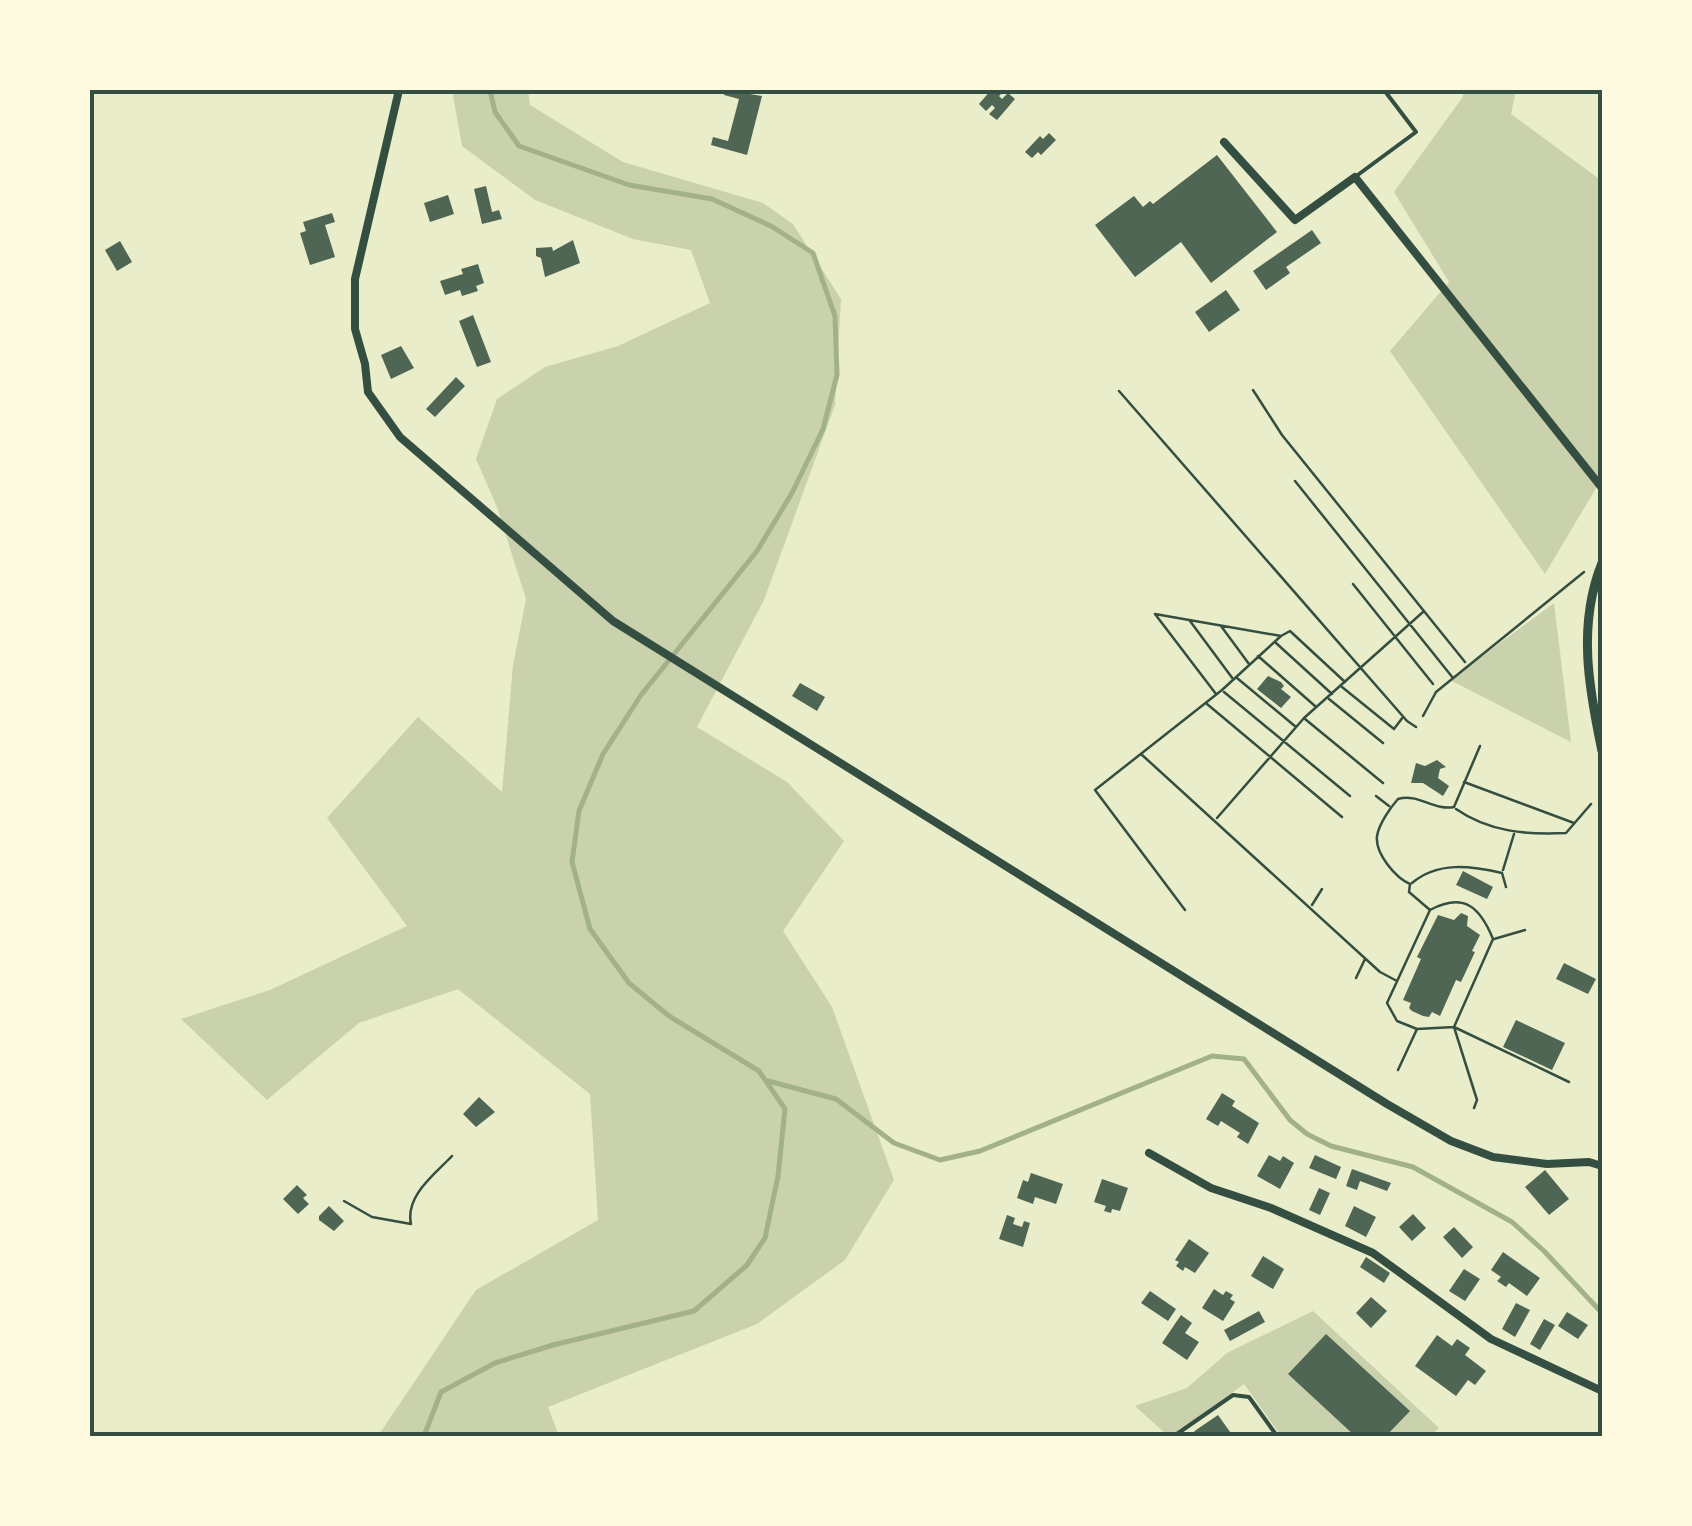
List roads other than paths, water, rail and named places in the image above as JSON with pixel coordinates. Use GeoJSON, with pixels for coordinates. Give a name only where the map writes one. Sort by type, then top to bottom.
{"type":"FeatureCollection","features":[{"type":"Feature","properties":{"kind":"street"},"geometry":{"type":"LineString","coordinates":[[400,90],[354,279],[354,328],[365,364],[368,392],[400,438],[613,621],[1316,1061],[1450,1141],[1493,1158],[1547,1164],[1589,1162],[1602,1166]]}},
{"type":"Feature","properties":{"kind":"street"},"geometry":{"type":"LineString","coordinates":[[1224,142],[1296,220],[1354,177],[1602,488]]}},
{"type":"Feature","properties":{"kind":"street"},"geometry":{"type":"LineString","coordinates":[[1602,564],[1594,582],[1587,622],[1602,752]]}},
{"type":"Feature","properties":{"kind":"street"},"geometry":{"type":"LineString","coordinates":[[1149,1153],[1212,1188],[1271,1208],[1373,1252],[1491,1339],[1602,1391]]}},
{"type":"Feature","properties":{"kind":"lane"},"geometry":{"type":"LineString","coordinates":[[1354,177],[1416,132],[1384,90]]}},
{"type":"Feature","properties":{"kind":"lane"},"geometry":{"type":"LineString","coordinates":[[1174,1436],[1233,1395],[1249,1397],[1276,1436]]}},
{"type":"Feature","properties":{"kind":"waterway"},"geometry":{"type":"LineString","coordinates":[[424,1436],[441,1392],[495,1363],[694,1311],[747,1265],[765,1238],[778,1176],[785,1109],[759,1071],[669,1016],[629,983],[590,929],[572,862],[579,811],[603,754],[641,695],[757,551],[792,493],[823,429],[837,375],[835,316],[813,253],[771,226],[712,199],[629,185],[519,146],[495,112],[490,90]]}},
{"type":"Feature","properties":{"kind":"waterway"},"geometry":{"type":"LineString","coordinates":[[768,1081],[836,1099],[894,1143],[940,1160],[980,1151],[1212,1056],[1244,1059],[1290,1120],[1307,1134],[1331,1146],[1413,1167],[1512,1222],[1602,1313]]}}]}
